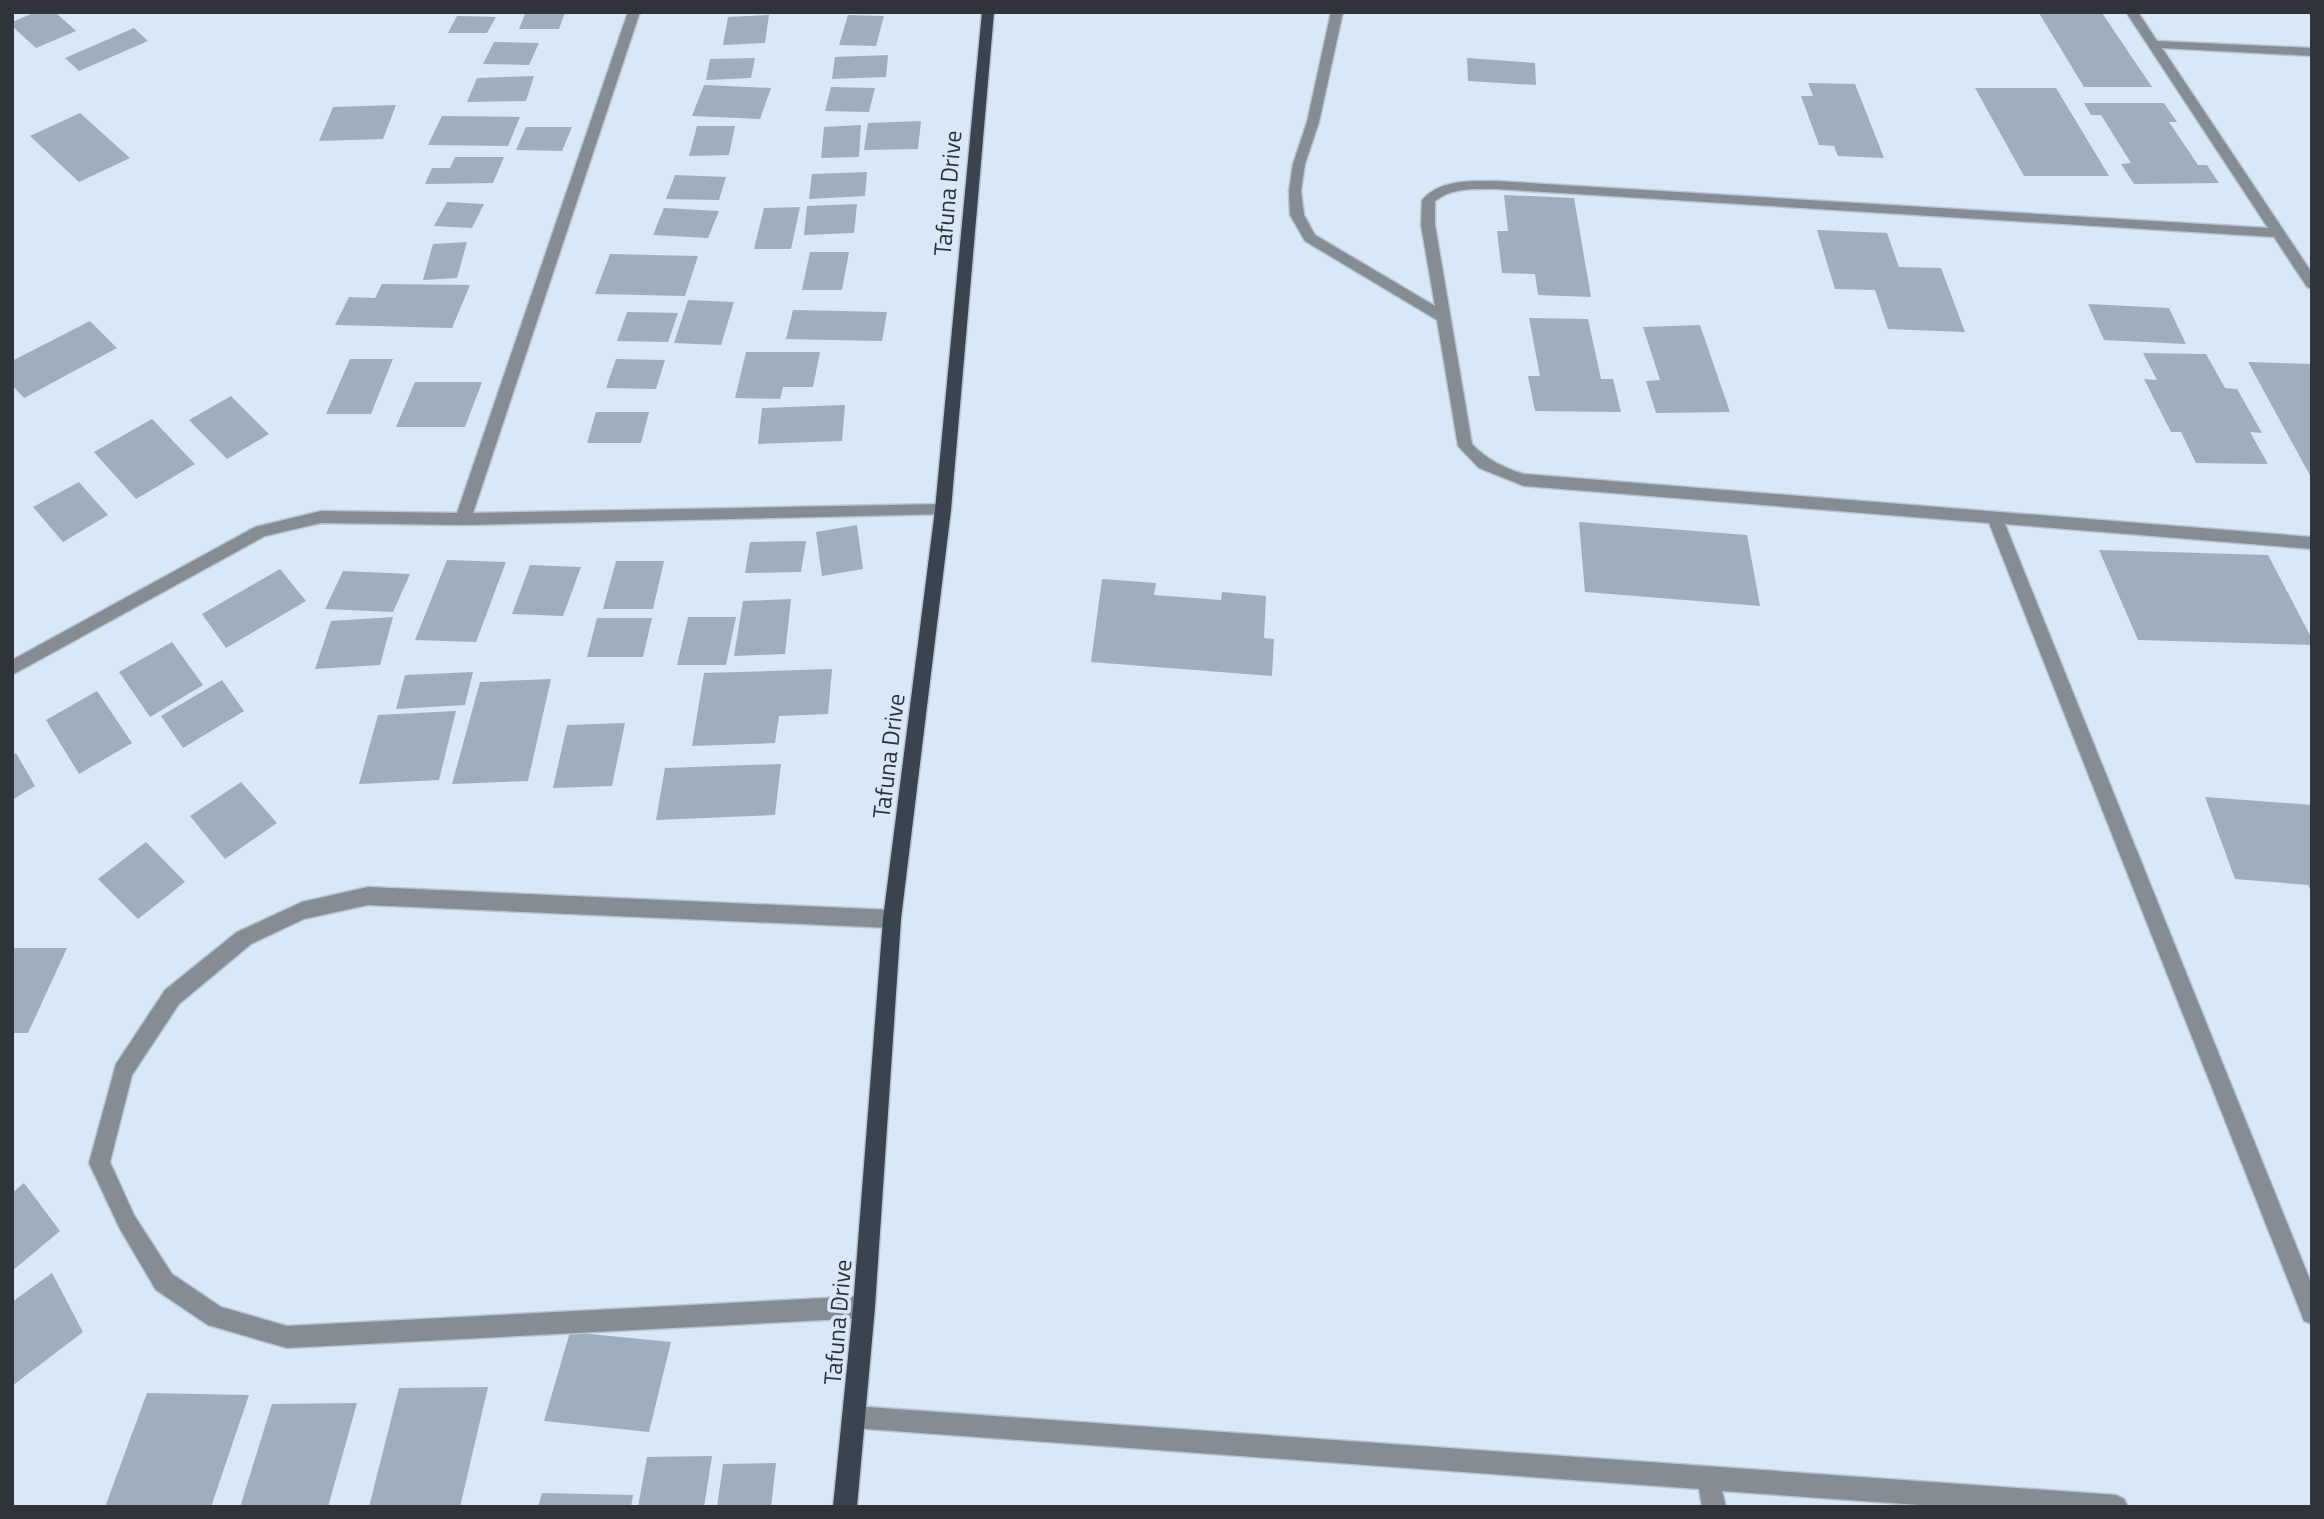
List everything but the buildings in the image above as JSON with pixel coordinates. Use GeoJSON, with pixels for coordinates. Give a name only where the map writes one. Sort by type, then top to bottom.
{"type":"FeatureCollection","features":[{"type":"Feature","properties":{"kind":"main road","name":"Tafuna Drive"},"geometry":{"type":"LineString","coordinates":[[845,1507],[864,1307],[892,919],[943,510],[988,12]]}},
{"type":"Feature","properties":{"kind":"street"},"geometry":{"type":"LineString","coordinates":[[463,519],[634,12]]}},
{"type":"Feature","properties":{"kind":"street"},"geometry":{"type":"LineString","coordinates":[[1337,12],[1313,122],[1299,164],[1295,191],[1297,215],[1310,238],[1444,318]]}},
{"type":"Feature","properties":{"kind":"street"},"geometry":{"type":"LineString","coordinates":[[2132,12],[2312,284]]}},
{"type":"Feature","properties":{"kind":"street"},"geometry":{"type":"LineString","coordinates":[[2153,44],[2312,52]]}},
{"type":"Feature","properties":{"kind":"street"},"geometry":{"type":"LineString","coordinates":[[2278,233],[1460,185],[1440,190],[1429,200],[1428,225],[1465,446],[1493,472],[1524,480],[2312,543]]}},
{"type":"Feature","properties":{"kind":"street"},"geometry":{"type":"LineString","coordinates":[[12,668],[213,555],[261,531],[321,517],[463,519],[943,510]]}},
{"type":"Feature","properties":{"kind":"street"},"geometry":{"type":"LineString","coordinates":[[1995,518],[2312,1312]]}},
{"type":"Feature","properties":{"kind":"street"},"geometry":{"type":"LineString","coordinates":[[864,1307],[287,1336],[216,1317],[163,1282],[127,1222],[99,1163],[123,1071],[172,997],[244,938],[302,911],[368,896],[892,919]]}},
{"type":"Feature","properties":{"kind":"street"},"geometry":{"type":"LineString","coordinates":[[853,1417],[2116,1507]]}},
{"type":"Feature","properties":{"kind":"street"},"geometry":{"type":"LineString","coordinates":[[1709,1478],[1714,1507]]}}]}
